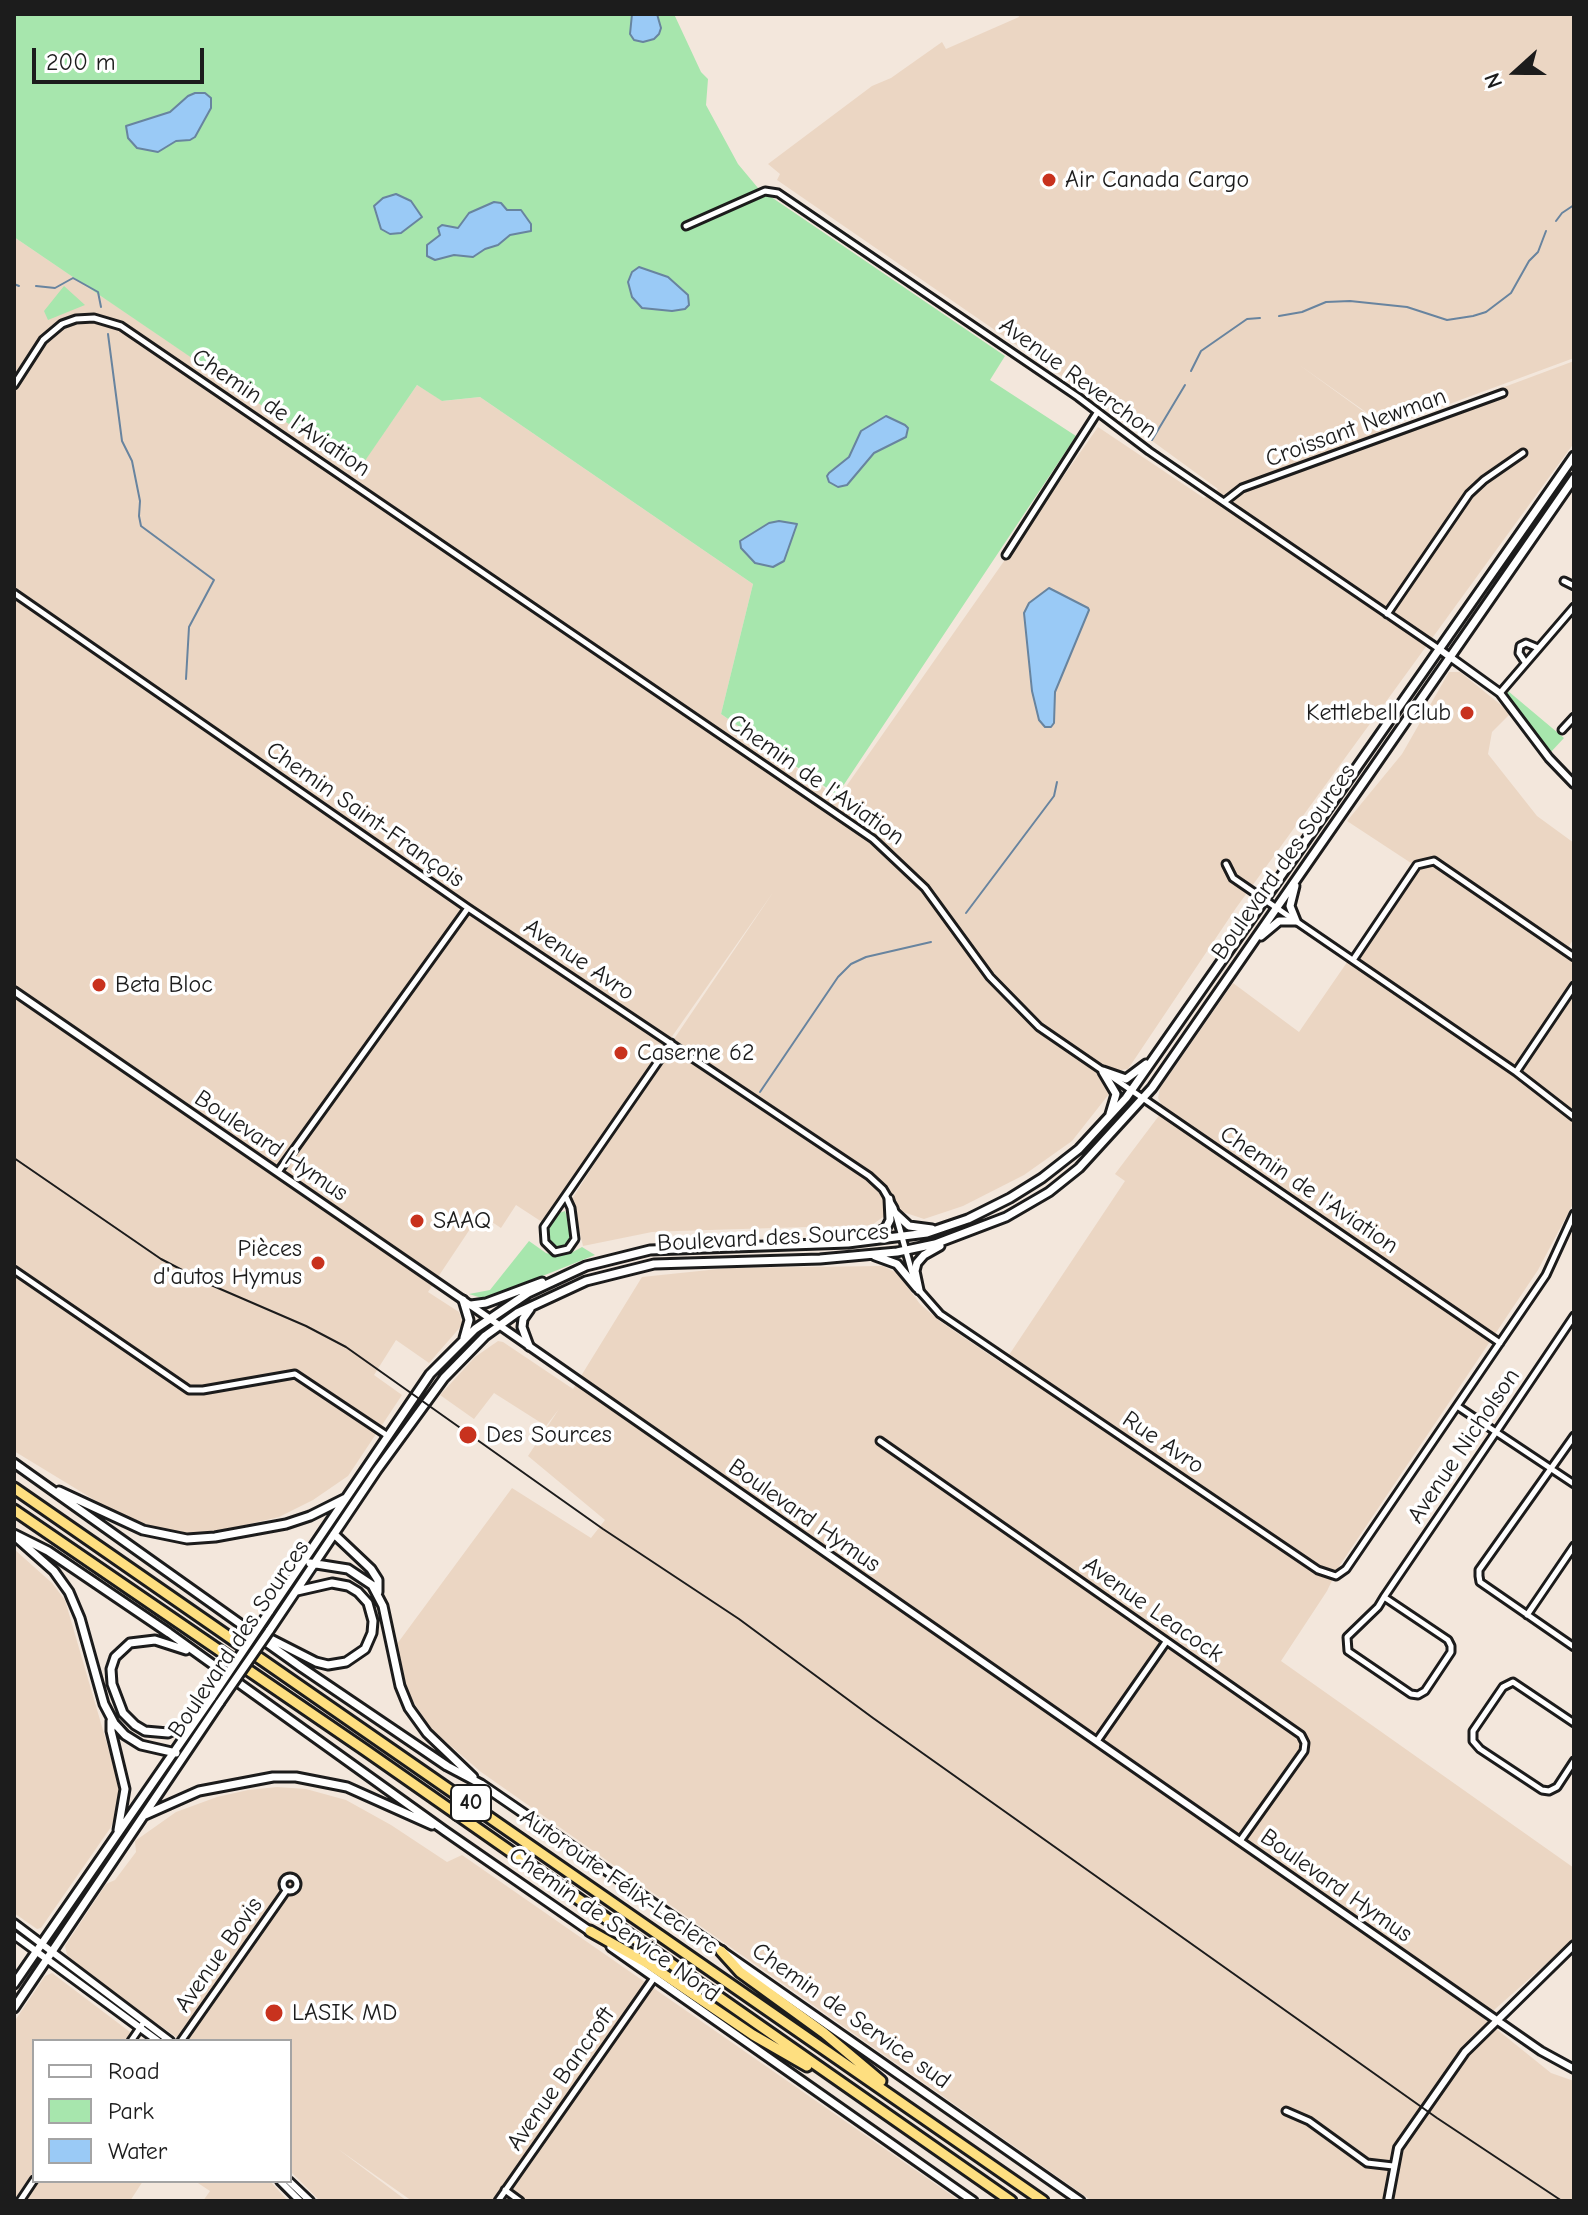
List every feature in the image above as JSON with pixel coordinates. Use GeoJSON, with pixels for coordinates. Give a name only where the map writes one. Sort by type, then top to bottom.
{"type":"FeatureCollection","features":[{"type":"Feature","properties":{"kind":"highway","name":"Autoroute Félix-Leclerc"},"geometry":{"type":"LineString","coordinates":[[14,1488],[1043,2201]]}},
{"type":"Feature","properties":{"kind":"highway","name":"Autoroute Félix-Leclerc"},"geometry":{"type":"LineString","coordinates":[[14,1510],[1011,2201]]}},
{"type":"Feature","properties":{"kind":"highway"},"geometry":{"type":"LineString","coordinates":[[590,1931],[647,1963],[753,2035],[856,2093]]}},
{"type":"Feature","properties":{"kind":"highway"},"geometry":{"type":"LineString","coordinates":[[721,1951],[740,1972],[824,2033],[926,2120]]}},
{"type":"Feature","properties":{"kind":"main road","name":"Boulevard des Sources"},"geometry":{"type":"LineString","coordinates":[[14,1984],[425,1382],[463,1340],[489,1318],[556,1279],[603,1260],[650,1250],[817,1244],[902,1238],[938,1230],[980,1214],[1035,1183],[1073,1155],[1108,1120],[1157,1055],[1574,456]]}},
{"type":"Feature","properties":{"kind":"main road","name":"Boulevard des Sources"},"geometry":{"type":"LineString","coordinates":[[14,2008],[314,1562],[444,1378],[499,1325],[534,1304],[597,1277],[654,1264],[820,1259],[904,1251],[953,1238],[1006,1217],[1056,1187],[1090,1158],[1143,1099],[1574,478]]}},
{"type":"Feature","properties":{"kind":"main road"},"geometry":{"type":"LineString","coordinates":[[1251,945],[1279,921],[1296,921],[1290,904],[1299,875]]}},
{"type":"Feature","properties":{"kind":"main road"},"geometry":{"type":"LineString","coordinates":[[1103,1071],[1119,1078],[1129,1078],[1157,1055]]}},
{"type":"Feature","properties":{"kind":"main road"},"geometry":{"type":"LineString","coordinates":[[1103,1071],[1116,1094],[1108,1120]]}},
{"type":"Feature","properties":{"kind":"main road"},"geometry":{"type":"LineString","coordinates":[[817,1244],[880,1232],[890,1220],[889,1199]]}},
{"type":"Feature","properties":{"kind":"main road"},"geometry":{"type":"LineString","coordinates":[[895,1213],[908,1225],[938,1230]]}},
{"type":"Feature","properties":{"kind":"main road"},"geometry":{"type":"LineString","coordinates":[[919,1290],[915,1271],[918,1261],[953,1238]]}},
{"type":"Feature","properties":{"kind":"main road"},"geometry":{"type":"LineString","coordinates":[[870,1255],[897,1264],[919,1290]]}},
{"type":"Feature","properties":{"kind":"main road"},"geometry":{"type":"LineString","coordinates":[[471,1305],[556,1279]]}},
{"type":"Feature","properties":{"kind":"main road"},"geometry":{"type":"LineString","coordinates":[[463,1300],[469,1320],[463,1340]]}},
{"type":"Feature","properties":{"kind":"main road"},"geometry":{"type":"LineString","coordinates":[[529,1346],[523,1323],[534,1304]]}},
{"type":"Feature","properties":{"kind":"main road"},"geometry":{"type":"LineString","coordinates":[[14,1463],[45,1484],[143,1530],[187,1539],[286,1524],[348,1497]]}},
{"type":"Feature","properties":{"kind":"main road","name":"Chemin de Service sud"},"geometry":{"type":"LineString","coordinates":[[45,1484],[117,1539],[447,1766],[481,1784],[1080,2201]]}},
{"type":"Feature","properties":{"kind":"main road"},"geometry":{"type":"LineString","coordinates":[[334,1534],[371,1569],[378,1580],[378,1594]]}},
{"type":"Feature","properties":{"kind":"main road"},"geometry":{"type":"LineString","coordinates":[[14,1535],[54,1571],[69,1592],[80,1618],[111,1719],[125,1789],[118,1830]]}},
{"type":"Feature","properties":{"kind":"main road","name":"Chemin de Service Nord"},"geometry":{"type":"LineString","coordinates":[[14,1535],[48,1551],[316,1736],[445,1831],[973,2201]]}},
{"type":"Feature","properties":{"kind":"main road"},"geometry":{"type":"LineString","coordinates":[[303,1563],[314,1562],[354,1571],[366,1579],[378,1594],[384,1609],[400,1686],[409,1708],[427,1733],[481,1784]]}},
{"type":"Feature","properties":{"kind":"main road"},"geometry":{"type":"LineString","coordinates":[[252,1630],[322,1664],[341,1664],[361,1653],[373,1627],[371,1609],[362,1595],[338,1583],[297,1591]]}},
{"type":"Feature","properties":{"kind":"main road"},"geometry":{"type":"LineString","coordinates":[[195,1653],[161,1641],[136,1641],[118,1653],[111,1676],[119,1706],[131,1722],[142,1730],[168,1733],[196,1719]]}},
{"type":"Feature","properties":{"kind":"main road"},"geometry":{"type":"LineString","coordinates":[[111,1719],[135,1742],[155,1750],[186,1753]]}},
{"type":"Feature","properties":{"kind":"main road"},"geometry":{"type":"LineString","coordinates":[[143,1816],[199,1791],[273,1777],[296,1777],[347,1787],[445,1831]]}},
{"type":"Feature","properties":{"kind":"street","name":"Avenue Reverchon"},"geometry":{"type":"LineString","coordinates":[[686,226],[765,191],[775,191],[1073,393],[1224,502],[1439,649]]}},
{"type":"Feature","properties":{"kind":"street","name":"Chemin de l'Aviation"},"geometry":{"type":"LineString","coordinates":[[14,385],[46,336],[62,324],[94,318],[121,326],[864,832],[897,859],[934,897],[986,973],[1015,1005],[1056,1040],[1500,1343]]}},
{"type":"Feature","properties":{"kind":"street","name":"Croissant Newman"},"geometry":{"type":"LineString","coordinates":[[1224,502],[1242,488],[1503,393]]}},
{"type":"Feature","properties":{"kind":"street"},"geometry":{"type":"LineString","coordinates":[[1006,555],[1097,413]]}},
{"type":"Feature","properties":{"kind":"street"},"geometry":{"type":"LineString","coordinates":[[1387,614],[1469,494],[1523,453]]}},
{"type":"Feature","properties":{"kind":"street"},"geometry":{"type":"LineString","coordinates":[[1564,581],[1574,586]]}},
{"type":"Feature","properties":{"kind":"street","name":"Chemin Saint-François"},"geometry":{"type":"LineString","coordinates":[[14,593],[468,908],[278,1172]]}},
{"type":"Feature","properties":{"kind":"street"},"geometry":{"type":"LineString","coordinates":[[1500,693],[1574,607]]}},
{"type":"Feature","properties":{"kind":"street"},"geometry":{"type":"LineString","coordinates":[[1525,662],[1519,653],[1520,646],[1526,643],[1538,648]]}},
{"type":"Feature","properties":{"kind":"street"},"geometry":{"type":"LineString","coordinates":[[1439,649],[1500,693],[1549,758],[1574,784]]}},
{"type":"Feature","properties":{"kind":"street"},"geometry":{"type":"LineString","coordinates":[[1562,730],[1574,717]]}},
{"type":"Feature","properties":{"kind":"street"},"geometry":{"type":"LineString","coordinates":[[1353,960],[1417,865],[1434,861],[1574,957]]}},
{"type":"Feature","properties":{"kind":"street"},"geometry":{"type":"LineString","coordinates":[[1226,864],[1231,876],[1516,1072],[1574,1117]]}},
{"type":"Feature","properties":{"kind":"street","name":"Avenue Avro"},"geometry":{"type":"LineString","coordinates":[[468,908],[671,1043]]}},
{"type":"Feature","properties":{"kind":"street"},"geometry":{"type":"LineString","coordinates":[[1516,1072],[1574,986]]}},
{"type":"Feature","properties":{"kind":"street","name":"Boulevard Hymus"},"geometry":{"type":"LineString","coordinates":[[14,991],[471,1305],[1497,2021],[1574,2069]]}},
{"type":"Feature","properties":{"kind":"street"},"geometry":{"type":"LineString","coordinates":[[566,1197],[571,1205],[575,1239],[568,1249],[555,1252],[546,1245],[543,1231],[566,1197],[671,1043]]}},
{"type":"Feature","properties":{"kind":"street","name":"Rue Avro"},"geometry":{"type":"LineString","coordinates":[[671,1043],[864,1173],[883,1189],[895,1213],[904,1251],[919,1290],[940,1314],[1318,1570],[1332,1576],[1340,1575],[1346,1569],[1546,1275],[1574,1214]]}},
{"type":"Feature","properties":{"kind":"street"},"geometry":{"type":"LineString","coordinates":[[14,1270],[186,1389],[203,1390],[295,1374],[388,1436]]}},
{"type":"Feature","properties":{"kind":"street","name":"Avenue Nicholson"},"geometry":{"type":"LineString","coordinates":[[1384,1597],[1448,1640],[1451,1646],[1451,1652],[1425,1691],[1418,1695],[1411,1694],[1348,1651],[1347,1637],[1384,1597],[1574,1316]]}},
{"type":"Feature","properties":{"kind":"street"},"geometry":{"type":"LineString","coordinates":[[1457,1406],[1574,1484]]}},
{"type":"Feature","properties":{"kind":"street"},"geometry":{"type":"LineString","coordinates":[[1574,1436],[1479,1570],[1480,1582],[1574,1647]]}},
{"type":"Feature","properties":{"kind":"street","name":"Avenue Leacock"},"geometry":{"type":"LineString","coordinates":[[880,1441],[1301,1735],[1305,1743],[1304,1751],[1240,1841]]}},
{"type":"Feature","properties":{"kind":"street"},"geometry":{"type":"LineString","coordinates":[[1527,1615],[1574,1546]]}},
{"type":"Feature","properties":{"kind":"street"},"geometry":{"type":"LineString","coordinates":[[1566,1557],[1574,1562]]}},
{"type":"Feature","properties":{"kind":"street"},"geometry":{"type":"LineString","coordinates":[[1097,1741],[1166,1642]]}},
{"type":"Feature","properties":{"kind":"street"},"geometry":{"type":"LineString","coordinates":[[1574,1723],[1513,1682],[1503,1687],[1473,1731],[1473,1741],[1480,1749],[1542,1790],[1557,1787],[1574,1761]]}},
{"type":"Feature","properties":{"kind":"street","name":"Avenue Bovis"},"geometry":{"type":"LineString","coordinates":[[182,2039],[286,1891]]}},
{"type":"Feature","properties":{"kind":"street"},"geometry":{"type":"LineString","coordinates":[[14,1923],[42,1943],[50,1956]]}},
{"type":"Feature","properties":{"kind":"street"},"geometry":{"type":"LineString","coordinates":[[14,1935],[36,1951],[50,1956],[156,2039]]}},
{"type":"Feature","properties":{"kind":"street"},"geometry":{"type":"LineString","coordinates":[[1388,2201],[1400,2144],[1456,2065],[1468,2049],[1574,1945]]}},
{"type":"Feature","properties":{"kind":"street","name":"Avenue Bancroft"},"geometry":{"type":"LineString","coordinates":[[498,2201],[654,1978]]}},
{"type":"Feature","properties":{"kind":"street"},"geometry":{"type":"LineString","coordinates":[[132,2039],[142,2026]]}},
{"type":"Feature","properties":{"kind":"street"},"geometry":{"type":"LineString","coordinates":[[142,2026],[166,2039]]}},
{"type":"Feature","properties":{"kind":"street"},"geometry":{"type":"LineString","coordinates":[[1286,2111],[1309,2121],[1367,2163],[1393,2166]]}},
{"type":"Feature","properties":{"kind":"street"},"geometry":{"type":"LineString","coordinates":[[20,2201],[32,2183]]}},
{"type":"Feature","properties":{"kind":"street"},"geometry":{"type":"LineString","coordinates":[[282,2183],[300,2201]]}},
{"type":"Feature","properties":{"kind":"street"},"geometry":{"type":"LineString","coordinates":[[291,2183],[310,2201]]}},
{"type":"Feature","properties":{"kind":"street"},"geometry":{"type":"LineString","coordinates":[[505,2190],[520,2201]]}},
{"type":"Feature","properties":{"kind":"shaded area"},"geometry":{"type":"Polygon","coordinates":[[[1018,14],[1574,14],[1574,358],[1387,427],[1298,364],[1389,430],[1574,361],[1574,443],[1236,908],[1128,1069],[1107,1072],[1104,1077],[1109,1094],[1072,1141],[1024,1175],[963,1206],[924,1219],[894,1209],[872,1225],[652,1232],[583,1246],[572,1199],[670,1045],[774,891],[542,1222],[516,1205],[501,1228],[480,1214],[428,1292],[459,1312],[463,1324],[429,1363],[396,1340],[374,1375],[402,1395],[348,1476],[313,1500],[279,1517],[215,1532],[190,1533],[157,1528],[106,1507],[14,1451],[14,237],[358,470],[417,385],[443,401],[480,397],[753,584],[721,714],[838,798],[1098,427],[1204,498],[1218,489],[1092,397],[777,180],[780,174],[768,164],[872,86],[891,78],[942,42],[946,49],[1019,17],[1018,14]]]}},
{"type":"Feature","properties":{"kind":"shaded area"},"geometry":{"type":"Polygon","coordinates":[[[1449,672],[1460,672],[1511,713],[1492,732],[1488,754],[1537,816],[1574,843],[1574,938],[1568,948],[1574,953],[1574,1202],[1538,1270],[1338,1568],[1327,1591],[1281,1661],[1574,1868],[1574,1939],[1484,2019],[1551,2073],[1574,2081],[1574,2201],[1092,2201],[481,1772],[431,1729],[408,1693],[397,1644],[512,1488],[591,1538],[605,1520],[528,1456],[559,1409],[546,1426],[494,1393],[474,1419],[440,1395],[475,1357],[498,1341],[573,1389],[642,1277],[728,1268],[883,1266],[897,1273],[920,1304],[941,1322],[1003,1364],[1125,1181],[1115,1174],[1164,1109],[1158,1098],[1160,1088],[1233,983],[1299,1032],[1414,865],[1347,821],[1402,754],[1449,672]]]}},
{"type":"Feature","properties":{"kind":"shaded area"},"geometry":{"type":"Polygon","coordinates":[[[14,1549],[52,1583],[65,1600],[119,1785],[118,1807],[111,1827],[41,1928],[37,1929],[14,1913],[14,1549]]]}},
{"type":"Feature","properties":{"kind":"shaded area"},"geometry":{"type":"Polygon","coordinates":[[[277,1787],[306,1789],[346,1800],[447,1862],[462,1855],[960,2201],[412,2201],[338,2149],[407,2201],[320,2201],[292,2173],[292,2039],[179,2039],[99,1983],[67,1955],[65,1946],[106,1884],[115,1880],[136,1852],[135,1841],[176,1812],[248,1790],[277,1787]]]}},
{"type":"Feature","properties":{"kind":"shaded area"},"geometry":{"type":"Polygon","coordinates":[[[52,1973],[139,2039],[32,2039],[32,2183],[142,2183],[130,2201],[14,2201],[14,2022],[45,1976],[52,1973]]]}},
{"type":"Feature","properties":{"kind":"shaded area"},"geometry":{"type":"Polygon","coordinates":[[[198,2183],[272,2183],[288,2201],[203,2201],[210,2191],[198,2183]]]}},
{"type":"Feature","properties":{"kind":"green space"},"geometry":{"type":"Polygon","coordinates":[[[14,14],[674,14],[701,72],[708,79],[706,105],[738,164],[758,188],[1005,356],[990,380],[1076,436],[837,795],[721,714],[753,584],[480,397],[442,401],[417,385],[358,471],[14,237],[14,14]]]}},
{"type":"Feature","properties":{"kind":"green space"},"geometry":{"type":"Polygon","coordinates":[[[64,286],[85,305],[48,320],[44,311],[64,286]]]}},
{"type":"Feature","properties":{"kind":"green space"},"geometry":{"type":"Polygon","coordinates":[[[1508,691],[1564,738],[1549,754],[1508,696],[1508,691]]]}},
{"type":"Feature","properties":{"kind":"green space"},"geometry":{"type":"Polygon","coordinates":[[[565,1211],[572,1240],[564,1247],[554,1248],[546,1238],[547,1231],[559,1213],[565,1211]]]}},
{"type":"Feature","properties":{"kind":"green space"},"geometry":{"type":"Polygon","coordinates":[[[529,1241],[556,1256],[582,1247],[595,1255],[485,1299],[469,1294],[490,1290],[529,1241]]]}},
{"type":"Feature","properties":{"kind":"water"},"geometry":{"type":"Polygon","coordinates":[[[632,14],[657,14],[661,28],[659,34],[643,42],[634,40],[630,34],[632,14]]]}},
{"type":"Feature","properties":{"kind":"water"},"geometry":{"type":"Polygon","coordinates":[[[195,93],[205,93],[211,98],[211,108],[195,137],[176,141],[158,152],[137,148],[128,138],[126,126],[170,112],[195,93]]]}},
{"type":"Feature","properties":{"kind":"water"},"geometry":{"type":"Polygon","coordinates":[[[396,194],[411,201],[422,217],[401,233],[390,234],[381,229],[374,206],[383,198],[396,194]]]}},
{"type":"Feature","properties":{"kind":"water"},"geometry":{"type":"Polygon","coordinates":[[[494,202],[501,203],[507,210],[521,210],[531,224],[531,231],[510,235],[498,245],[473,257],[454,255],[435,260],[427,256],[427,245],[440,235],[438,228],[442,225],[458,228],[469,213],[494,202]]]}},
{"type":"Feature","properties":{"kind":"water"},"geometry":{"type":"Polygon","coordinates":[[[639,267],[668,277],[688,295],[689,305],[685,309],[672,311],[642,308],[632,297],[628,282],[632,272],[639,267]]]}},
{"type":"Feature","properties":{"kind":"water"},"geometry":{"type":"Polygon","coordinates":[[[886,416],[908,428],[906,437],[874,453],[847,485],[838,487],[829,482],[827,476],[849,457],[861,431],[886,416]]]}},
{"type":"Feature","properties":{"kind":"water"},"geometry":{"type":"Polygon","coordinates":[[[769,523],[797,524],[784,561],[773,567],[755,563],[741,548],[740,541],[769,523]]]}},
{"type":"Feature","properties":{"kind":"water"},"geometry":{"type":"Polygon","coordinates":[[[1049,588],[1089,610],[1055,692],[1054,723],[1051,727],[1045,727],[1039,720],[1032,691],[1024,613],[1029,603],[1049,588]]]}},
{"type":"Feature","properties":{"kind":"waterway"},"geometry":{"type":"LineString","coordinates":[[1556,221],[1574,205]]}},
{"type":"Feature","properties":{"kind":"waterway"},"geometry":{"type":"LineString","coordinates":[[1279,316],[1302,312],[1326,302],[1350,301],[1407,307],[1447,320],[1486,312],[1511,293],[1529,261],[1538,252],[1546,231]]}},
{"type":"Feature","properties":{"kind":"waterway"},"geometry":{"type":"LineString","coordinates":[[36,286],[55,288],[73,278],[98,292],[101,307]]}},
{"type":"Feature","properties":{"kind":"waterway"},"geometry":{"type":"LineString","coordinates":[[14,284],[19,286]]}},
{"type":"Feature","properties":{"kind":"waterway"},"geometry":{"type":"LineString","coordinates":[[1191,371],[1201,351],[1247,319],[1260,318]]}},
{"type":"Feature","properties":{"kind":"waterway"},"geometry":{"type":"LineString","coordinates":[[108,334],[122,441],[132,461],[140,501],[141,526],[214,580],[189,627],[186,679]]}},
{"type":"Feature","properties":{"kind":"waterway"},"geometry":{"type":"LineString","coordinates":[[1152,440],[1185,385]]}},
{"type":"Feature","properties":{"kind":"waterway"},"geometry":{"type":"LineString","coordinates":[[966,913],[1054,796],[1057,782]]}},
{"type":"Feature","properties":{"kind":"waterway"},"geometry":{"type":"LineString","coordinates":[[760,1092],[838,977],[851,964],[866,957],[931,942]]}},
{"type":"Feature","properties":{"kind":"tram line"},"geometry":{"type":"LineString","coordinates":[[14,1158],[161,1259],[346,1347],[603,1529],[739,1619],[873,1718],[1437,2118],[1562,2201]]}},
{"type":"Feature","properties":{"kind":"place","name":"Air Canada Cargo"},"geometry":{"type":"Point","coordinates":[1049,180]}},
{"type":"Feature","properties":{"kind":"place","name":"Kettlebell Club"},"geometry":{"type":"Point","coordinates":[1467,713]}},
{"type":"Feature","properties":{"kind":"place","name":"Beta Bloc"},"geometry":{"type":"Point","coordinates":[99,985]}},
{"type":"Feature","properties":{"kind":"place","name":"Caserne 62"},"geometry":{"type":"Point","coordinates":[621,1053]}},
{"type":"Feature","properties":{"kind":"place","name":"SAAQ"},"geometry":{"type":"Point","coordinates":[417,1221]}},
{"type":"Feature","properties":{"kind":"place","name":"Pièces d'autos Hymus"},"geometry":{"type":"Point","coordinates":[318,1263]}},
{"type":"Feature","properties":{"kind":"place","name":"Des Sources"},"geometry":{"type":"Point","coordinates":[468,1435]}},
{"type":"Feature","properties":{"kind":"place","name":"LASIK MD"},"geometry":{"type":"Point","coordinates":[274,2013]}}]}
